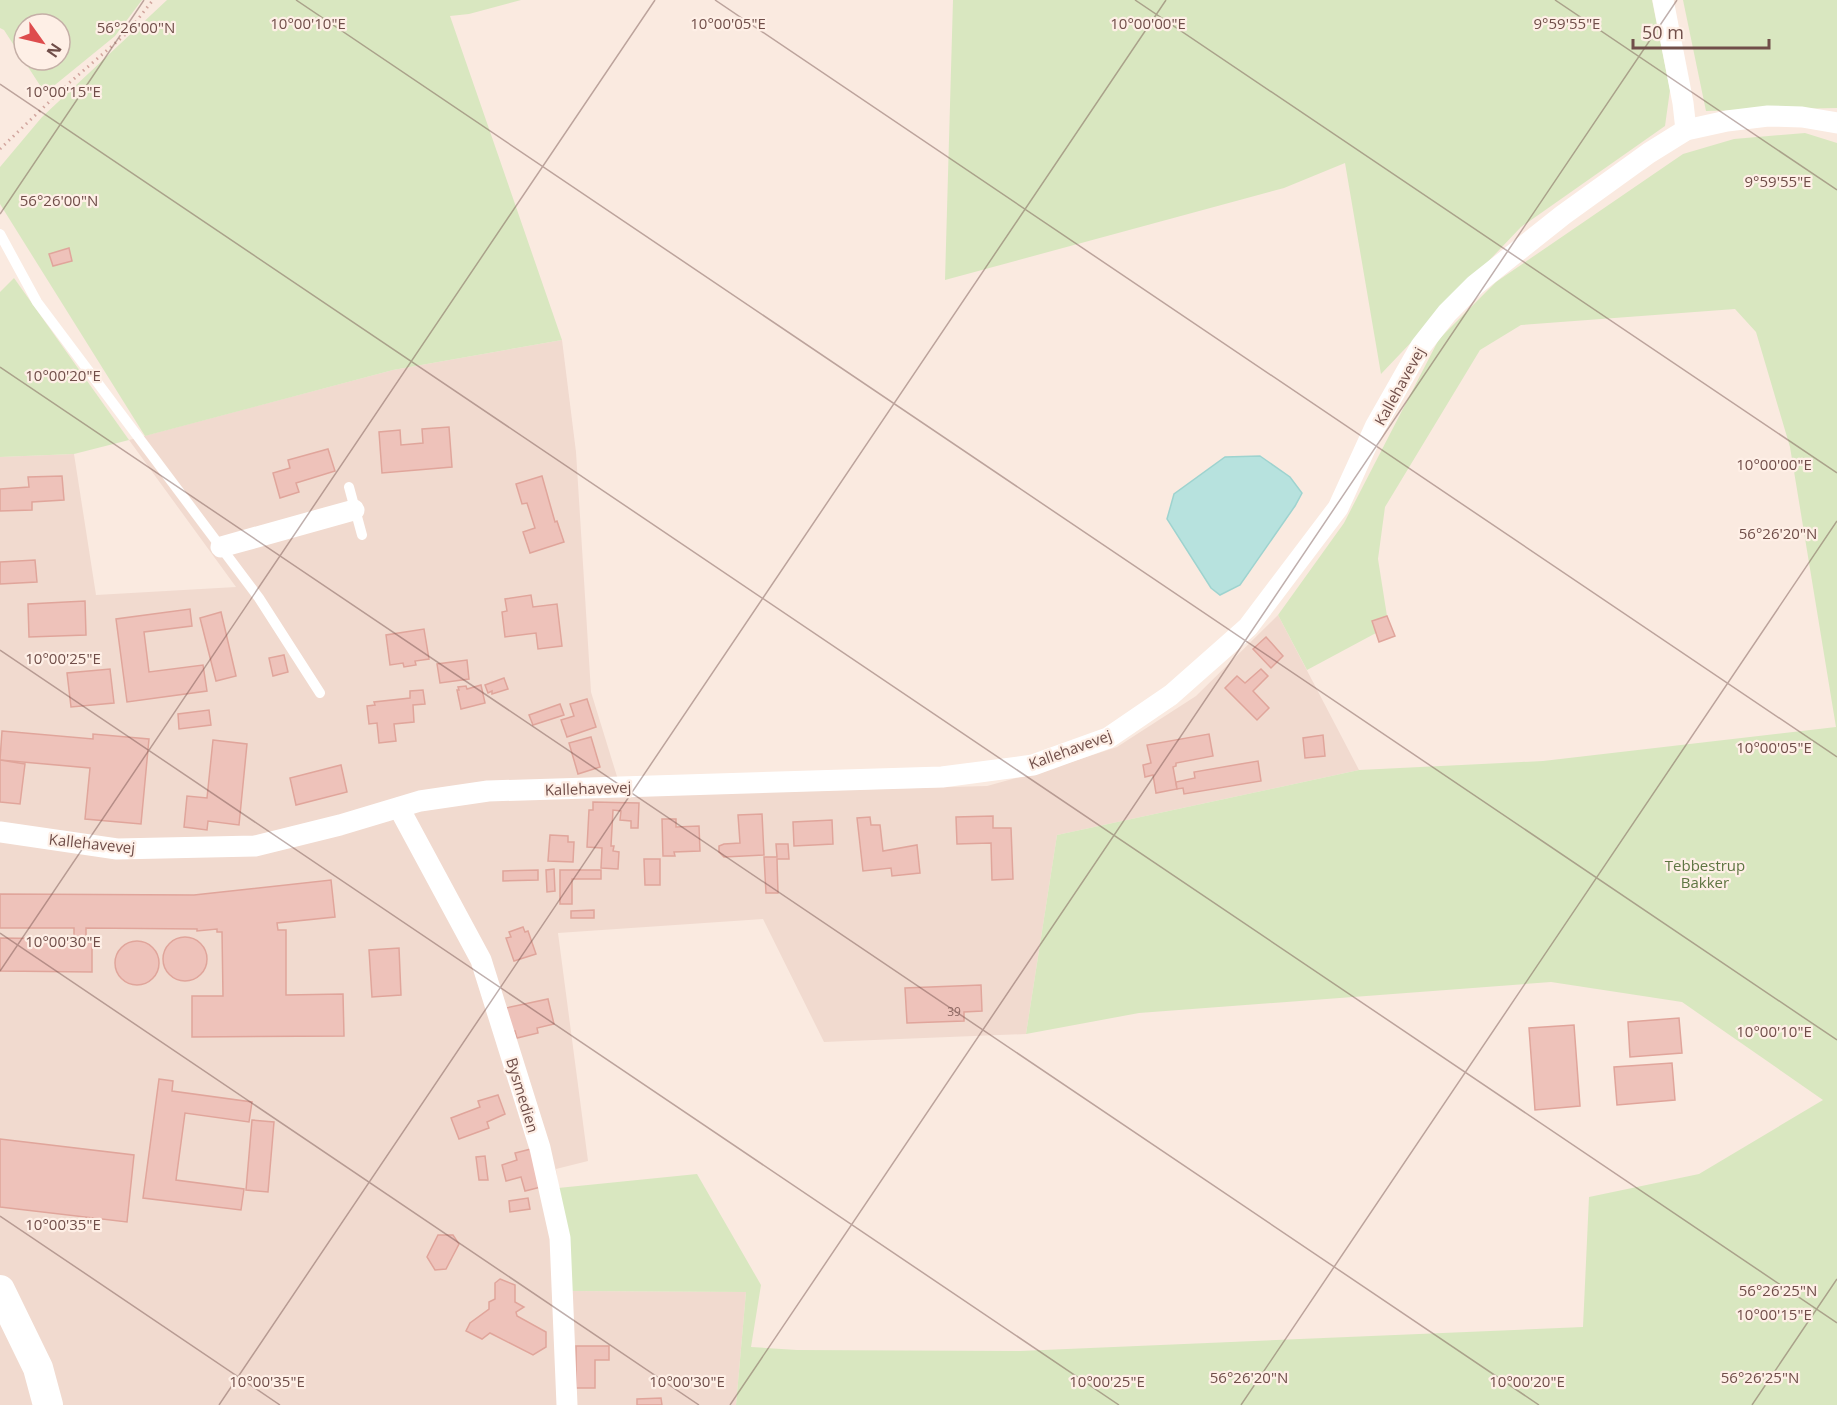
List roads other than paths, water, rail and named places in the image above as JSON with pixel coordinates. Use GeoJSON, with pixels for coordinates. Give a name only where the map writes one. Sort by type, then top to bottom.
{"type":"FeatureCollection","features":[{"type":"Feature","properties":{"kind":"street"},"geometry":{"type":"LineString","coordinates":[[1664,0],[1686,130]]}},
{"type":"Feature","properties":{"kind":"street","name":"Kallehavevej"},"geometry":{"type":"LineString","coordinates":[[0,832],[117,849],[255,846],[420,801],[488,791],[942,777],[1033,765],[1108,738],[1171,695],[1248,627],[1338,508],[1375,428],[1421,346],[1447,313],[1475,285],[1563,215],[1649,153],[1686,130],[1727,121],[1768,116],[1802,117],[1837,123]]}},
{"type":"Feature","properties":{"kind":"street"},"geometry":{"type":"LineString","coordinates":[[221,547],[354,510]]}},
{"type":"Feature","properties":{"kind":"street","name":"Bysmedien"},"geometry":{"type":"LineString","coordinates":[[399,808],[481,960],[540,1148],[560,1238],[567,1405]]}},
{"type":"Feature","properties":{"kind":"street"},"geometry":{"type":"LineString","coordinates":[[0,1290],[38,1368],[48,1405]]}},
{"type":"Feature","properties":{"kind":"lane"},"geometry":{"type":"LineString","coordinates":[[0,234],[37,302],[259,598],[320,693]]}},
{"type":"Feature","properties":{"kind":"lane"},"geometry":{"type":"LineString","coordinates":[[349,487],[362,535]]}},
{"type":"Feature","properties":{"kind":"water"},"geometry":{"type":"Polygon","coordinates":[[[1260,456],[1290,477],[1302,493],[1240,585],[1220,595],[1211,588],[1167,519],[1174,494],[1225,457],[1260,456]]]}},
{"type":"Feature","properties":{"kind":"park label","name":"Tebbestrup Bakker"},"geometry":{"type":"Point","coordinates":[1705,874]}}]}
